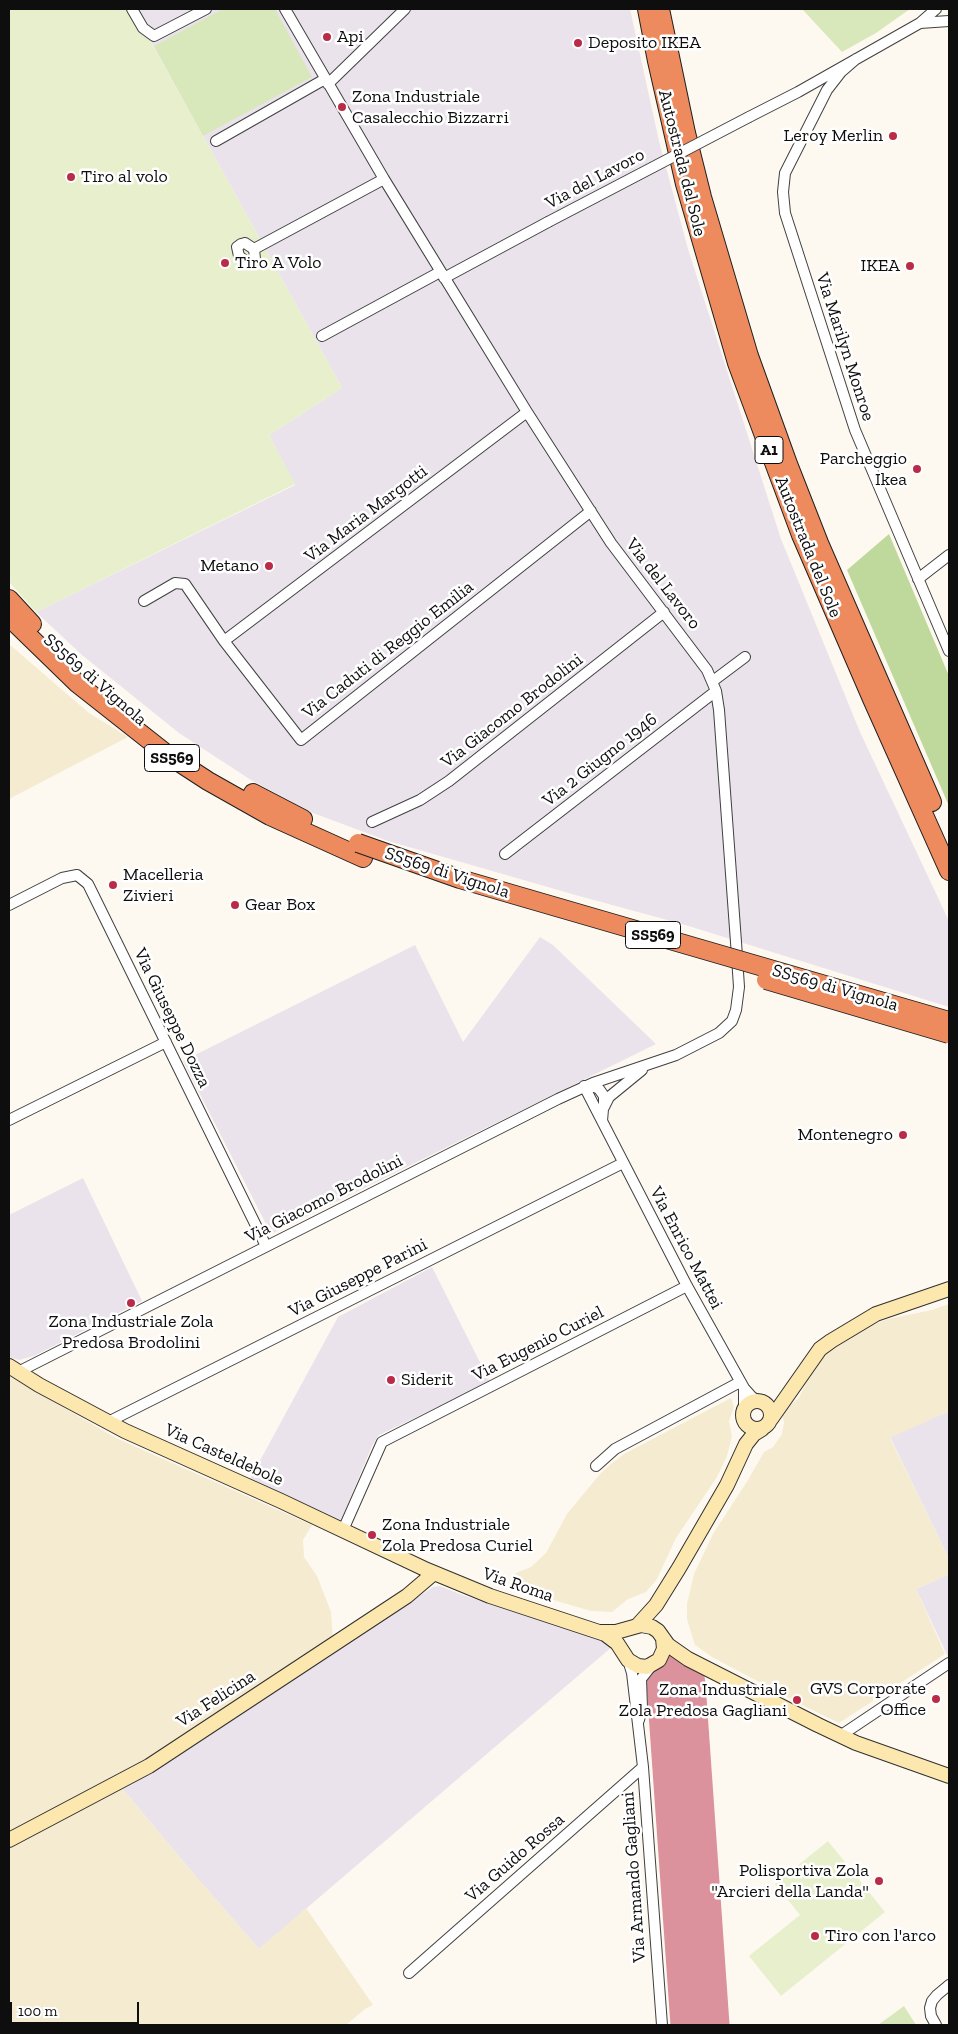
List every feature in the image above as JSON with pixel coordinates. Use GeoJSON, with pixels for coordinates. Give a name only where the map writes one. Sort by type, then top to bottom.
{"type":"FeatureCollection","features":[{"type":"Feature","properties":{"kind":"highway","name":"Autostrada del Sole"},"geometry":{"type":"LineString","coordinates":[[647,9],[685,184],[737,362],[801,535],[949,871]]}},
{"type":"Feature","properties":{"kind":"highway","name":"Autostrada del Sole"},"geometry":{"type":"LineString","coordinates":[[660,9],[686,133],[700,188],[749,356],[819,543],[949,842]]}},
{"type":"Feature","properties":{"kind":"highway","name":"SS569 di Vignola"},"geometry":{"type":"LineString","coordinates":[[9,599],[42,635],[85,675],[137,718],[176,746],[214,771],[271,803],[326,830],[361,851],[949,1021]]}},
{"type":"Feature","properties":{"kind":"highway","name":"SS569 di Vignola"},"geometry":{"type":"LineString","coordinates":[[9,616],[78,684],[130,727],[208,781],[270,816],[361,851],[432,883],[949,1034]]}},
{"type":"Feature","properties":{"kind":"street"},"geometry":{"type":"LineString","coordinates":[[132,9],[143,28],[154,36],[206,9]]}},
{"type":"Feature","properties":{"kind":"street","name":"Via del Lavoro"},"geometry":{"type":"LineString","coordinates":[[284,9],[442,275],[527,412],[611,543],[702,660],[716,692],[719,710],[736,942],[738,998],[732,1021],[719,1033],[676,1055],[649,1066]]}},
{"type":"Feature","properties":{"kind":"street"},"geometry":{"type":"LineString","coordinates":[[216,141],[327,81],[404,9]]}},
{"type":"Feature","properties":{"kind":"street","name":"Via del Lavoro"},"geometry":{"type":"LineString","coordinates":[[442,275],[798,92],[920,23],[936,9]]}},
{"type":"Feature","properties":{"kind":"street","name":"Via del Lavoro"},"geometry":{"type":"LineString","coordinates":[[920,23],[949,22]]}},
{"type":"Feature","properties":{"kind":"street","name":"Via Marilyn Monroe"},"geometry":{"type":"LineString","coordinates":[[856,59],[835,78],[820,103],[785,173],[783,192],[785,213],[855,430],[949,652]]}},
{"type":"Feature","properties":{"kind":"street"},"geometry":{"type":"LineString","coordinates":[[254,249],[384,178]]}},
{"type":"Feature","properties":{"kind":"street"},"geometry":{"type":"LineString","coordinates":[[322,336],[442,275]]}},
{"type":"Feature","properties":{"kind":"street","name":"Via Maria Margotti"},"geometry":{"type":"LineString","coordinates":[[224,641],[527,412]]}},
{"type":"Feature","properties":{"kind":"street","name":"Via Caduti di Reggio Emilia"},"geometry":{"type":"LineString","coordinates":[[144,602],[175,583],[185,584],[224,641],[301,740],[591,511]]}},
{"type":"Feature","properties":{"kind":"street"},"geometry":{"type":"LineString","coordinates":[[918,580],[949,555]]}},
{"type":"Feature","properties":{"kind":"street","name":"Via Giacomo Brodolini"},"geometry":{"type":"LineString","coordinates":[[372,822],[420,800],[448,781],[664,612]]}},
{"type":"Feature","properties":{"kind":"street"},"geometry":{"type":"LineString","coordinates":[[712,681],[745,657]]}},
{"type":"Feature","properties":{"kind":"street","name":"Via 2 Giugno 1946"},"geometry":{"type":"LineString","coordinates":[[505,854],[716,692]]}},
{"type":"Feature","properties":{"kind":"street","name":"Via Giuseppe Dozza"},"geometry":{"type":"LineString","coordinates":[[9,905],[62,878],[76,875],[88,884],[266,1246]]}},
{"type":"Feature","properties":{"kind":"street"},"geometry":{"type":"LineString","coordinates":[[9,1120],[166,1042]]}},
{"type":"Feature","properties":{"kind":"street"},"geometry":{"type":"LineString","coordinates":[[603,1109],[606,1101],[617,1090],[649,1066]]}},
{"type":"Feature","properties":{"kind":"street","name":"Via Giacomo Brodolini"},"geometry":{"type":"LineString","coordinates":[[13,1369],[266,1246],[584,1086],[649,1066]]}},
{"type":"Feature","properties":{"kind":"street"},"geometry":{"type":"LineString","coordinates":[[584,1086],[595,1087],[602,1092],[604,1100],[602,1121]]}},
{"type":"Feature","properties":{"kind":"street","name":"Via Enrico Mattei"},"geometry":{"type":"LineString","coordinates":[[584,1086],[687,1286],[742,1385],[752,1397],[761,1402]]}},
{"type":"Feature","properties":{"kind":"street","name":"Via Giuseppe Parini"},"geometry":{"type":"LineString","coordinates":[[108,1422],[623,1163]]}},
{"type":"Feature","properties":{"kind":"street","name":"Via Eugenio Curiel"},"geometry":{"type":"LineString","coordinates":[[343,1530],[382,1442],[687,1286]]}},
{"type":"Feature","properties":{"kind":"street"},"geometry":{"type":"LineString","coordinates":[[625,1655],[624,1638],[656,1605],[727,1485],[746,1444],[766,1424],[820,1350],[845,1332],[876,1314],[949,1289]]}},
{"type":"Feature","properties":{"kind":"street","name":"Via Casteldebole"},"geometry":{"type":"LineString","coordinates":[[13,1369],[108,1422],[430,1571]]}},
{"type":"Feature","properties":{"kind":"street"},"geometry":{"type":"LineString","coordinates":[[596,1466],[615,1449],[742,1385]]}},
{"type":"Feature","properties":{"kind":"street","name":"Via Enrico Mattei"},"geometry":{"type":"LineString","coordinates":[[742,1385],[744,1408]]}},
{"type":"Feature","properties":{"kind":"street"},"geometry":{"type":"LineString","coordinates":[[746,1444],[742,1414],[744,1408],[752,1402],[778,1399],[793,1389]]}},
{"type":"Feature","properties":{"kind":"street"},"geometry":{"type":"LineString","coordinates":[[761,1402],[770,1410],[766,1424]]}},
{"type":"Feature","properties":{"kind":"street"},"geometry":{"type":"LineString","coordinates":[[744,1423],[754,1429],[766,1424]]}},
{"type":"Feature","properties":{"kind":"street","name":"Via Roma"},"geometry":{"type":"LineString","coordinates":[[430,1571],[490,1596],[599,1632],[611,1638],[625,1655],[638,1666],[673,1655],[688,1659]]}},
{"type":"Feature","properties":{"kind":"street","name":"Via Felicina"},"geometry":{"type":"LineString","coordinates":[[9,1840],[149,1766],[407,1596],[430,1571]]}},
{"type":"Feature","properties":{"kind":"street"},"geometry":{"type":"LineString","coordinates":[[656,1605],[655,1615],[664,1646],[656,1661]]}},
{"type":"Feature","properties":{"kind":"street","name":"Via Roma"},"geometry":{"type":"LineString","coordinates":[[599,1632],[616,1632],[635,1627],[652,1627],[678,1653],[688,1659],[840,1736],[949,1776]]}},
{"type":"Feature","properties":{"kind":"street","name":"Via Armando Gagliani"},"geometry":{"type":"LineString","coordinates":[[625,1655],[632,1673],[634,1707],[643,1767],[662,2025]]}},
{"type":"Feature","properties":{"kind":"street","name":"Via Armando Gagliani"},"geometry":{"type":"LineString","coordinates":[[638,1726],[642,1708],[642,1679],[656,1661]]}},
{"type":"Feature","properties":{"kind":"street"},"geometry":{"type":"LineString","coordinates":[[840,1736],[949,1663]]}},
{"type":"Feature","properties":{"kind":"street","name":"Via Guido Rossa"},"geometry":{"type":"LineString","coordinates":[[409,1973],[643,1767]]}},
{"type":"Feature","properties":{"kind":"street"},"geometry":{"type":"LineString","coordinates":[[936,2025],[931,2016],[930,2008],[932,2001],[949,1985]]}},
{"type":"Feature","properties":{"kind":"shaded area"},"geometry":{"type":"Polygon","coordinates":[[[133,9],[630,9],[659,141],[688,249],[781,539],[860,732],[949,921],[949,1007],[682,924],[388,841],[313,813],[251,780],[179,733],[82,655],[36,612],[295,485],[269,435],[342,388],[133,9]]]}},
{"type":"Feature","properties":{"kind":"shaded area"},"geometry":{"type":"Polygon","coordinates":[[[9,644],[89,713],[128,737],[9,799],[9,644]]]}},
{"type":"Feature","properties":{"kind":"shaded area"},"geometry":{"type":"Polygon","coordinates":[[[540,937],[553,945],[656,1044],[271,1234],[183,1061],[415,945],[463,1042],[540,937]]]}},
{"type":"Feature","properties":{"kind":"shaded area"},"geometry":{"type":"Polygon","coordinates":[[[83,1178],[142,1301],[34,1356],[19,1360],[9,1357],[9,1215],[83,1178]]]}},
{"type":"Feature","properties":{"kind":"shaded area","name":"Siderit"},"geometry":{"type":"Polygon","coordinates":[[[432,1267],[490,1382],[379,1435],[372,1446],[341,1520],[250,1479],[338,1317],[432,1267]]]}},
{"type":"Feature","properties":{"kind":"shaded area"},"geometry":{"type":"Polygon","coordinates":[[[949,1304],[949,1411],[890,1438],[949,1559],[949,1574],[916,1589],[945,1654],[839,1723],[712,1657],[695,1645],[687,1619],[687,1604],[694,1574],[713,1534],[764,1452],[773,1447],[782,1434],[784,1423],[782,1411],[799,1398],[814,1366],[825,1349],[862,1329],[888,1319],[932,1310],[949,1304]]]}},
{"type":"Feature","properties":{"kind":"shaded area"},"geometry":{"type":"Polygon","coordinates":[[[9,1376],[116,1438],[312,1525],[303,1540],[304,1557],[317,1576],[331,1612],[334,1653],[185,1751],[121,1787],[259,1949],[306,1908],[373,2005],[365,2009],[346,2025],[9,2025],[9,1376]]]}},
{"type":"Feature","properties":{"kind":"shaded area"},"geometry":{"type":"Polygon","coordinates":[[[731,1398],[734,1407],[729,1421],[732,1436],[727,1456],[717,1477],[676,1538],[657,1579],[646,1592],[628,1599],[612,1612],[591,1611],[519,1590],[510,1584],[516,1573],[531,1567],[546,1553],[567,1514],[600,1474],[611,1464],[624,1454],[731,1398]]]}},
{"type":"Feature","properties":{"kind":"shaded area"},"geometry":{"type":"Polygon","coordinates":[[[949,1411],[949,1559],[890,1437],[949,1411]]]}},
{"type":"Feature","properties":{"kind":"shaded area"},"geometry":{"type":"Polygon","coordinates":[[[949,1574],[949,1656],[948,1657],[916,1589],[949,1574]]]}},
{"type":"Feature","properties":{"kind":"shaded area"},"geometry":{"type":"Polygon","coordinates":[[[440,1586],[609,1643],[613,1646],[259,1949],[121,1787],[185,1751],[433,1587],[440,1586]]]}},
{"type":"Feature","properties":{"kind":"green space"},"geometry":{"type":"Polygon","coordinates":[[[9,9],[133,9],[342,388],[269,435],[295,484],[36,612],[9,582],[9,9]]]}},
{"type":"Feature","properties":{"kind":"green space"},"geometry":{"type":"Polygon","coordinates":[[[223,9],[275,9],[312,77],[203,136],[154,46],[223,9]]]}},
{"type":"Feature","properties":{"kind":"green space"},"geometry":{"type":"Polygon","coordinates":[[[802,9],[910,9],[876,33],[842,52],[802,9]]]}},
{"type":"Feature","properties":{"kind":"green space"},"geometry":{"type":"Polygon","coordinates":[[[889,534],[949,676],[949,806],[847,570],[889,534]]]}},
{"type":"Feature","properties":{"kind":"green space","name":"Tiro con l'arco"},"geometry":{"type":"Polygon","coordinates":[[[828,1841],[885,1912],[781,1996],[749,1956],[800,1915],[775,1884],[828,1841]]]}},
{"type":"Feature","properties":{"kind":"green space"},"geometry":{"type":"Polygon","coordinates":[[[904,2006],[916,2025],[878,2025],[904,2006]]]}},
{"type":"Feature","properties":{"kind":"runway"},"geometry":{"type":"LineString","coordinates":[[676,1684],[700,2025]]}},
{"type":"Feature","properties":{"kind":"place","name":"Api"},"geometry":{"type":"Point","coordinates":[327,37]}},
{"type":"Feature","properties":{"kind":"place","name":"Deposito IKEA"},"geometry":{"type":"Point","coordinates":[578,43]}},
{"type":"Feature","properties":{"kind":"place","name":"Zona Industriale Casalecchio Bizzarri"},"geometry":{"type":"Point","coordinates":[342,107]}},
{"type":"Feature","properties":{"kind":"place","name":"Leroy Merlin"},"geometry":{"type":"Point","coordinates":[893,136]}},
{"type":"Feature","properties":{"kind":"place","name":"Tiro al volo"},"geometry":{"type":"Point","coordinates":[71,177]}},
{"type":"Feature","properties":{"kind":"place","name":"Tiro A Volo"},"geometry":{"type":"Point","coordinates":[225,263]}},
{"type":"Feature","properties":{"kind":"place","name":"IKEA"},"geometry":{"type":"Point","coordinates":[910,266]}},
{"type":"Feature","properties":{"kind":"place","name":"Parcheggio Ikea"},"geometry":{"type":"Point","coordinates":[917,469]}},
{"type":"Feature","properties":{"kind":"place","name":"Metano"},"geometry":{"type":"Point","coordinates":[269,566]}},
{"type":"Feature","properties":{"kind":"place","name":"Macelleria Zivieri"},"geometry":{"type":"Point","coordinates":[113,885]}},
{"type":"Feature","properties":{"kind":"place","name":"Gear Box"},"geometry":{"type":"Point","coordinates":[235,905]}},
{"type":"Feature","properties":{"kind":"place","name":"Montenegro"},"geometry":{"type":"Point","coordinates":[903,1135]}},
{"type":"Feature","properties":{"kind":"place","name":"Zona Industriale Zola Predosa Brodolini"},"geometry":{"type":"Point","coordinates":[131,1303]}},
{"type":"Feature","properties":{"kind":"place","name":"Siderit"},"geometry":{"type":"Point","coordinates":[391,1380]}},
{"type":"Feature","properties":{"kind":"place","name":"Zona Industriale Zola Predosa Curiel"},"geometry":{"type":"Point","coordinates":[372,1535]}},
{"type":"Feature","properties":{"kind":"place","name":"GVS Corporate Office"},"geometry":{"type":"Point","coordinates":[936,1699]}},
{"type":"Feature","properties":{"kind":"place","name":"Zona Industriale Zola Predosa Gagliani"},"geometry":{"type":"Point","coordinates":[797,1700]}},
{"type":"Feature","properties":{"kind":"place","name":"Polisportiva Zola \"Arcieri della Landa\""},"geometry":{"type":"Point","coordinates":[879,1881]}},
{"type":"Feature","properties":{"kind":"place","name":"Tiro con l'arco"},"geometry":{"type":"Point","coordinates":[815,1936]}}]}
